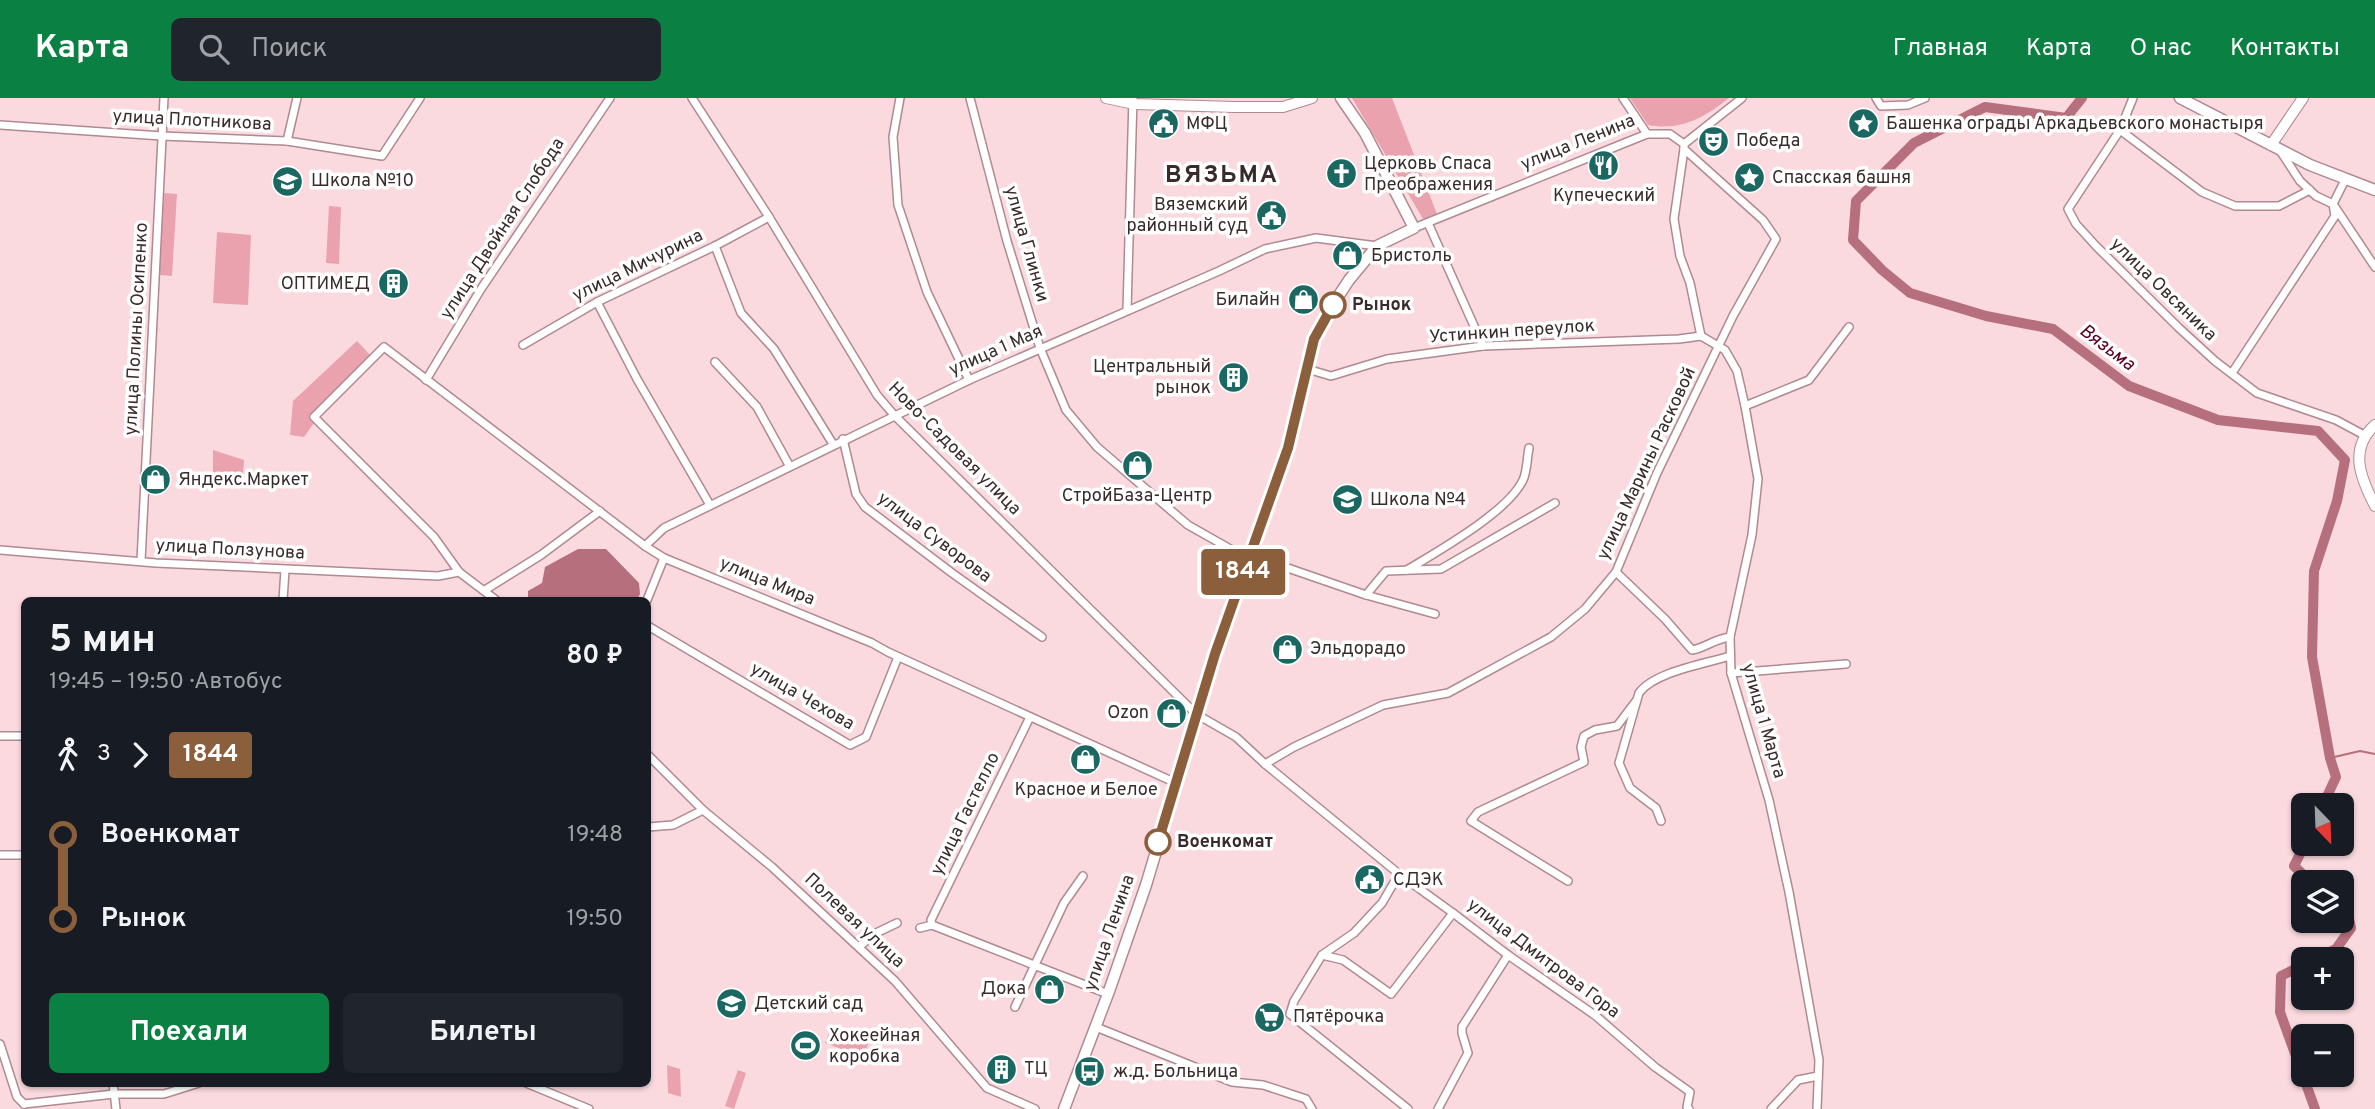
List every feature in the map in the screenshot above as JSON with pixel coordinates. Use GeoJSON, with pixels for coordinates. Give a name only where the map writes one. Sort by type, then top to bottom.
{"type":"FeatureCollection","features":[{"type":"Feature","properties":{"kind":"main road"},"geometry":{"type":"LineString","coordinates":[[1341,98],[1365,133],[1414,228]]}},
{"type":"Feature","properties":{"kind":"main road"},"geometry":{"type":"LineString","coordinates":[[2180,98],[2345,180],[2375,190]]}},
{"type":"Feature","properties":{"kind":"main road","name":"улица Ленина"},"geometry":{"type":"LineString","coordinates":[[1064,1109],[1146,885],[1196,714],[1288,448],[1314,339],[1324,318],[1349,280],[1377,246],[1414,228]]}},
{"type":"Feature","properties":{"kind":"street","name":"улица Полины Осипенко"},"geometry":{"type":"LineString","coordinates":[[141,561],[164,98]]}},
{"type":"Feature","properties":{"kind":"street"},"geometry":{"type":"LineString","coordinates":[[287,141],[297,98]]}},
{"type":"Feature","properties":{"kind":"street","name":"улица Плотникова"},"geometry":{"type":"LineString","coordinates":[[0,125],[287,141],[382,156],[420,98]]}},
{"type":"Feature","properties":{"kind":"street","name":"улица Двойная Слобода"},"geometry":{"type":"LineString","coordinates":[[426,380],[481,289],[610,98]]}},
{"type":"Feature","properties":{"kind":"street","name":"Ново-Садовая улица"},"geometry":{"type":"LineString","coordinates":[[692,98],[769,217],[877,395],[894,415],[1196,714]]}},
{"type":"Feature","properties":{"kind":"street"},"geometry":{"type":"LineString","coordinates":[[900,98],[893,137],[898,205],[927,292],[969,380]]}},
{"type":"Feature","properties":{"kind":"street","name":"улица Глинки"},"geometry":{"type":"LineString","coordinates":[[970,98],[1007,241],[1040,348],[1066,410],[1097,447],[1188,525],[1249,557],[1435,614]]}},
{"type":"Feature","properties":{"kind":"street"},"geometry":{"type":"LineString","coordinates":[[1106,98],[1283,107],[1312,98]]}},
{"type":"Feature","properties":{"kind":"street"},"geometry":{"type":"LineString","coordinates":[[1623,98],[1647,134]]}},
{"type":"Feature","properties":{"kind":"street"},"geometry":{"type":"LineString","coordinates":[[1719,347],[1701,336],[1680,256],[1674,219],[1684,146],[1742,98]]}},
{"type":"Feature","properties":{"kind":"street"},"geometry":{"type":"LineString","coordinates":[[1875,98],[1881,106],[1908,105],[1925,98]]}},
{"type":"Feature","properties":{"kind":"street","name":"улица Овсяника"},"geometry":{"type":"LineString","coordinates":[[2133,98],[2120,130],[2068,209],[2076,224],[2179,328],[2215,361],[2257,393],[2336,420],[2364,435]]}},
{"type":"Feature","properties":{"kind":"street"},"geometry":{"type":"LineString","coordinates":[[2303,98],[2275,146],[2300,181],[2316,196],[2333,204],[2375,267]]}},
{"type":"Feature","properties":{"kind":"street"},"geometry":{"type":"LineString","coordinates":[[1127,310],[1134,101]]}},
{"type":"Feature","properties":{"kind":"street"},"geometry":{"type":"LineString","coordinates":[[2120,130],[2202,192],[2235,206],[2279,206],[2310,190]]}},
{"type":"Feature","properties":{"kind":"street","name":"улица Ленина"},"geometry":{"type":"LineString","coordinates":[[1414,228],[1647,134],[1670,134],[1684,146]]}},
{"type":"Feature","properties":{"kind":"street","name":"улица Марины Расковой"},"geometry":{"type":"LineString","coordinates":[[1265,764],[1294,747],[1383,705],[1448,693],[1551,637],[1586,609],[1616,572],[1657,473],[1733,316],[1776,239],[1763,219],[1684,146]]}},
{"type":"Feature","properties":{"kind":"street"},"geometry":{"type":"LineString","coordinates":[[2232,373],[2335,216],[2333,204],[2345,180]]}},
{"type":"Feature","properties":{"kind":"street","name":"улица Мичурина"},"geometry":{"type":"LineString","coordinates":[[523,345],[597,302],[769,217]]}},
{"type":"Feature","properties":{"kind":"street"},"geometry":{"type":"LineString","coordinates":[[1428,223],[1483,346]]}},
{"type":"Feature","properties":{"kind":"street","name":"улица 1 Мая"},"geometry":{"type":"LineString","coordinates":[[645,546],[664,528],[843,439],[1265,248],[1316,238],[1377,246]]}},
{"type":"Feature","properties":{"kind":"street"},"geometry":{"type":"LineString","coordinates":[[715,246],[741,313],[774,349],[833,444]]}},
{"type":"Feature","properties":{"kind":"street"},"geometry":{"type":"LineString","coordinates":[[597,302],[637,379],[710,505]]}},
{"type":"Feature","properties":{"kind":"street"},"geometry":{"type":"LineString","coordinates":[[1745,406],[1809,380],[1849,327]]}},
{"type":"Feature","properties":{"kind":"street","name":"Устинкин переулок"},"geometry":{"type":"LineString","coordinates":[[1307,369],[1331,376],[1387,359],[1483,346],[1701,336]]}},
{"type":"Feature","properties":{"kind":"street","name":"улица Мира"},"geometry":{"type":"LineString","coordinates":[[459,572],[434,537],[313,416],[384,347],[664,558],[872,643],[1176,783]]}},
{"type":"Feature","properties":{"kind":"street","name":"улица 1 Марта"},"geometry":{"type":"LineString","coordinates":[[1719,347],[1725,350],[1737,371],[1758,479],[1752,535],[1730,637],[1731,673],[1769,800],[1819,1059],[1817,1109]]}},
{"type":"Feature","properties":{"kind":"street"},"geometry":{"type":"LineString","coordinates":[[715,362],[757,407],[789,465]]}},
{"type":"Feature","properties":{"kind":"street"},"geometry":{"type":"LineString","coordinates":[[2375,425],[2364,435],[2359,459],[2362,481],[2375,506]]}},
{"type":"Feature","properties":{"kind":"street","name":"улица Суворова"},"geometry":{"type":"LineString","coordinates":[[843,439],[856,494],[864,507],[1042,637]]}},
{"type":"Feature","properties":{"kind":"street"},"geometry":{"type":"LineString","coordinates":[[1406,570],[1452,542],[1503,504],[1523,480],[1529,448]]}},
{"type":"Feature","properties":{"kind":"street"},"geometry":{"type":"LineString","coordinates":[[1366,595],[1385,571],[1441,569],[1555,503]]}},
{"type":"Feature","properties":{"kind":"street"},"geometry":{"type":"LineString","coordinates":[[485,590],[541,555],[600,511]]}},
{"type":"Feature","properties":{"kind":"street","name":"улица Ползунова"},"geometry":{"type":"LineString","coordinates":[[0,550],[285,570],[438,576],[459,572]]}},
{"type":"Feature","properties":{"kind":"street"},"geometry":{"type":"LineString","coordinates":[[648,597],[664,558]]}},
{"type":"Feature","properties":{"kind":"street"},"geometry":{"type":"LineString","coordinates":[[283,597],[285,570]]}},
{"type":"Feature","properties":{"kind":"street"},"geometry":{"type":"LineString","coordinates":[[459,572],[492,597]]}},
{"type":"Feature","properties":{"kind":"street"},"geometry":{"type":"LineString","coordinates":[[1616,572],[1665,619],[1692,650],[1699,649],[1715,639],[1730,637]]}},
{"type":"Feature","properties":{"kind":"street","name":"улица Чехова"},"geometry":{"type":"LineString","coordinates":[[651,628],[850,745],[866,737],[898,657]]}},
{"type":"Feature","properties":{"kind":"street"},"geometry":{"type":"LineString","coordinates":[[1568,881],[1471,821],[1478,812],[1584,762],[1581,747],[1584,736],[1595,730],[1617,726],[1645,684],[1661,676],[1730,656]]}},
{"type":"Feature","properties":{"kind":"street"},"geometry":{"type":"LineString","coordinates":[[1731,673],[1846,664]]}},
{"type":"Feature","properties":{"kind":"street"},"geometry":{"type":"LineString","coordinates":[[1636,701],[1619,763],[1630,788],[1656,808],[1661,821]]}},
{"type":"Feature","properties":{"kind":"street","name":"улица Дмитрова Гора"},"geometry":{"type":"LineString","coordinates":[[1196,714],[1236,737],[1399,874],[1596,1016],[1655,1067],[1689,1092],[1689,1109]]}},
{"type":"Feature","properties":{"kind":"street","name":"улица Гастелло"},"geometry":{"type":"LineString","coordinates":[[932,925],[931,920],[1030,717]]}},
{"type":"Feature","properties":{"kind":"street"},"geometry":{"type":"LineString","coordinates":[[0,736],[21,736]]}},
{"type":"Feature","properties":{"kind":"street","name":"Полевая улица"},"geometry":{"type":"LineString","coordinates":[[651,758],[703,810],[772,867],[859,947],[921,1010],[988,1088],[1035,1109]]}},
{"type":"Feature","properties":{"kind":"street"},"geometry":{"type":"LineString","coordinates":[[651,827],[673,825],[703,810]]}},
{"type":"Feature","properties":{"kind":"street"},"geometry":{"type":"LineString","coordinates":[[0,855],[21,855]]}},
{"type":"Feature","properties":{"kind":"street"},"geometry":{"type":"LineString","coordinates":[[1399,874],[1382,903],[1354,933],[1322,955],[1294,1001],[1290,1014],[1408,1109]]}},
{"type":"Feature","properties":{"kind":"street"},"geometry":{"type":"LineString","coordinates":[[1015,1007],[1064,903],[1083,876]]}},
{"type":"Feature","properties":{"kind":"street"},"geometry":{"type":"LineString","coordinates":[[1322,955],[1343,960],[1391,994],[1453,913]]}},
{"type":"Feature","properties":{"kind":"street"},"geometry":{"type":"LineString","coordinates":[[859,947],[874,934],[897,923]]}},
{"type":"Feature","properties":{"kind":"street"},"geometry":{"type":"LineString","coordinates":[[919,928],[932,925],[1108,994]]}},
{"type":"Feature","properties":{"kind":"street"},"geometry":{"type":"LineString","coordinates":[[1438,1109],[1468,1053],[1461,1034],[1462,1027],[1508,955]]}},
{"type":"Feature","properties":{"kind":"street"},"geometry":{"type":"LineString","coordinates":[[1096,1027],[1232,1082],[1263,1086],[1306,1099],[1311,1109]]}},
{"type":"Feature","properties":{"kind":"street"},"geometry":{"type":"LineString","coordinates":[[0,1044],[16,1097],[23,1107],[114,1094],[164,1094],[186,1087]]}},
{"type":"Feature","properties":{"kind":"street"},"geometry":{"type":"LineString","coordinates":[[1771,1109],[1798,1080],[1818,1076]]}},
{"type":"Feature","properties":{"kind":"street"},"geometry":{"type":"LineString","coordinates":[[113,1087],[116,1109]]}},
{"type":"Feature","properties":{"kind":"street"},"geometry":{"type":"LineString","coordinates":[[536,1087],[589,1109]]}},
{"type":"Feature","properties":{"kind":"shaded area"},"geometry":{"type":"Polygon","coordinates":[[[1352,98],[1392,98],[1437,214],[1423,219],[1352,98]]]}},
{"type":"Feature","properties":{"kind":"shaded area"},"geometry":{"type":"Polygon","coordinates":[[[1630,98],[1729,98],[1692,121],[1660,126],[1648,125],[1630,98]]]}},
{"type":"Feature","properties":{"kind":"shaded area"},"geometry":{"type":"Polygon","coordinates":[[[164,193],[177,194],[172,276],[159,275],[164,193]]]}},
{"type":"Feature","properties":{"kind":"shaded area"},"geometry":{"type":"Polygon","coordinates":[[[329,206],[341,207],[339,264],[326,263],[329,206]]]}},
{"type":"Feature","properties":{"kind":"shaded area"},"geometry":{"type":"Polygon","coordinates":[[[217,232],[251,235],[248,305],[213,303],[217,232]]]}},
{"type":"Feature","properties":{"kind":"shaded area"},"geometry":{"type":"Polygon","coordinates":[[[357,341],[370,355],[309,416],[314,423],[304,437],[290,435],[293,401],[357,341]]]}},
{"type":"Feature","properties":{"kind":"shaded area"},"geometry":{"type":"Polygon","coordinates":[[[213,450],[244,460],[243,475],[213,473],[213,450]]]}},
{"type":"Feature","properties":{"kind":"shaded area"},"geometry":{"type":"Polygon","coordinates":[[[578,549],[606,549],[639,583],[640,594],[638,597],[528,597],[528,591],[542,583],[545,567],[578,549]]]}},
{"type":"Feature","properties":{"kind":"shaded area"},"geometry":{"type":"Polygon","coordinates":[[[831,1028],[869,1042],[863,1057],[825,1043],[831,1028]]]}},
{"type":"Feature","properties":{"kind":"shaded area","name":"Хокеейная коробка"},"geometry":{"type":"Polygon","coordinates":[[[797,1033],[821,1043],[814,1060],[790,1049],[797,1033]]]}},
{"type":"Feature","properties":{"kind":"shaded area"},"geometry":{"type":"Polygon","coordinates":[[[667,1065],[680,1069],[681,1097],[668,1093],[667,1065]]]}},
{"type":"Feature","properties":{"kind":"shaded area"},"geometry":{"type":"Polygon","coordinates":[[[738,1070],[746,1073],[734,1109],[725,1106],[738,1070]]]}},
{"type":"Feature","properties":{"kind":"waterway","name":"Вязьма"},"geometry":{"type":"LineString","coordinates":[[2082,98],[2066,118],[1985,107],[1914,143],[1856,201],[1853,240],[1882,270],[1910,293],[1986,316],[2053,329],[2129,386],[2218,420],[2318,431],[2345,460],[2337,501],[2314,571],[2312,657],[2330,758],[2336,777],[2329,793]]}},
{"type":"Feature","properties":{"kind":"waterway"},"geometry":{"type":"LineString","coordinates":[[2330,758],[2360,751],[2375,754]]}},
{"type":"Feature","properties":{"kind":"waterway","name":"Вязьма"},"geometry":{"type":"LineString","coordinates":[[2298,870],[2294,866],[2299,856]]}},
{"type":"Feature","properties":{"kind":"waterway","name":"Вязьма"},"geometry":{"type":"LineString","coordinates":[[2337,947],[2347,933]]}},
{"type":"Feature","properties":{"kind":"waterway","name":"Вязьма"},"geometry":{"type":"LineString","coordinates":[[2291,971],[2281,976],[2280,1012],[2315,1109]]}},
{"type":"Feature","properties":{"kind":"bus line","name":"1844"},"geometry":{"type":"LineString","coordinates":[[1158,842],[1215,654],[1288,448],[1314,339],[1333,305]]}},
{"type":"Feature","properties":{"kind":"place","name":"МФЦ"},"geometry":{"type":"Point","coordinates":[1163,124]}},
{"type":"Feature","properties":{"kind":"place","name":"Башенка ограды Аркадьевского монастыря"},"geometry":{"type":"Point","coordinates":[1863,124]}},
{"type":"Feature","properties":{"kind":"place","name":"Победа"},"geometry":{"type":"Point","coordinates":[1713,141]}},
{"type":"Feature","properties":{"kind":"place","name":"Купеческий"},"geometry":{"type":"Point","coordinates":[1604,166]}},
{"type":"Feature","properties":{"kind":"place","name":"Церковь Спаса Преображения"},"geometry":{"type":"Point","coordinates":[1341,174]}},
{"type":"Feature","properties":{"kind":"place","name":"Спасская башня"},"geometry":{"type":"Point","coordinates":[1749,178]}},
{"type":"Feature","properties":{"kind":"place","name":"Школа №10"},"geometry":{"type":"Point","coordinates":[288,181]}},
{"type":"Feature","properties":{"kind":"place","name":"Вяземский районный суд"},"geometry":{"type":"Point","coordinates":[1271,215]}},
{"type":"Feature","properties":{"kind":"place","name":"Бристоль"},"geometry":{"type":"Point","coordinates":[1348,256]}},
{"type":"Feature","properties":{"kind":"place","name":"ОПТИМЕД"},"geometry":{"type":"Point","coordinates":[393,284]}},
{"type":"Feature","properties":{"kind":"place","name":"Билайн"},"geometry":{"type":"Point","coordinates":[1303,300]}},
{"type":"Feature","properties":{"kind":"place","name":"Рынок"},"geometry":{"type":"Point","coordinates":[1333,305]}},
{"type":"Feature","properties":{"kind":"place","name":"Центральный рынок"},"geometry":{"type":"Point","coordinates":[1234,377]}},
{"type":"Feature","properties":{"kind":"place","name":"СтройБаза-Центр"},"geometry":{"type":"Point","coordinates":[1137,466]}},
{"type":"Feature","properties":{"kind":"place","name":"Яндекс.Маркет"},"geometry":{"type":"Point","coordinates":[155,480]}},
{"type":"Feature","properties":{"kind":"place","name":"Школа №4"},"geometry":{"type":"Point","coordinates":[1347,500]}},
{"type":"Feature","properties":{"kind":"place","name":"Эльдорадо"},"geometry":{"type":"Point","coordinates":[1287,649]}},
{"type":"Feature","properties":{"kind":"place","name":"Ozon"},"geometry":{"type":"Point","coordinates":[1172,713]}},
{"type":"Feature","properties":{"kind":"place","name":"Красное и Белое"},"geometry":{"type":"Point","coordinates":[1086,760]}},
{"type":"Feature","properties":{"kind":"place","name":"Военкомат"},"geometry":{"type":"Point","coordinates":[1158,842]}},
{"type":"Feature","properties":{"kind":"place","name":"СДЭК"},"geometry":{"type":"Point","coordinates":[1370,880]}},
{"type":"Feature","properties":{"kind":"place","name":"Дока"},"geometry":{"type":"Point","coordinates":[1049,989]}},
{"type":"Feature","properties":{"kind":"place","name":"Детский сад"},"geometry":{"type":"Point","coordinates":[731,1004]}},
{"type":"Feature","properties":{"kind":"place","name":"Пятёрочка"},"geometry":{"type":"Point","coordinates":[1270,1017]}},
{"type":"Feature","properties":{"kind":"place","name":"Хокеейная коробка"},"geometry":{"type":"Point","coordinates":[806,1046]}},
{"type":"Feature","properties":{"kind":"place","name":"ТЦ"},"geometry":{"type":"Point","coordinates":[1001,1069]}},
{"type":"Feature","properties":{"kind":"place","name":"ж.д. Больница"},"geometry":{"type":"Point","coordinates":[1090,1072]}},
{"type":"Feature","properties":{"kind":"district","name":"ВЯЗЬМА"},"geometry":{"type":"Point","coordinates":[1222,176]}}]}
